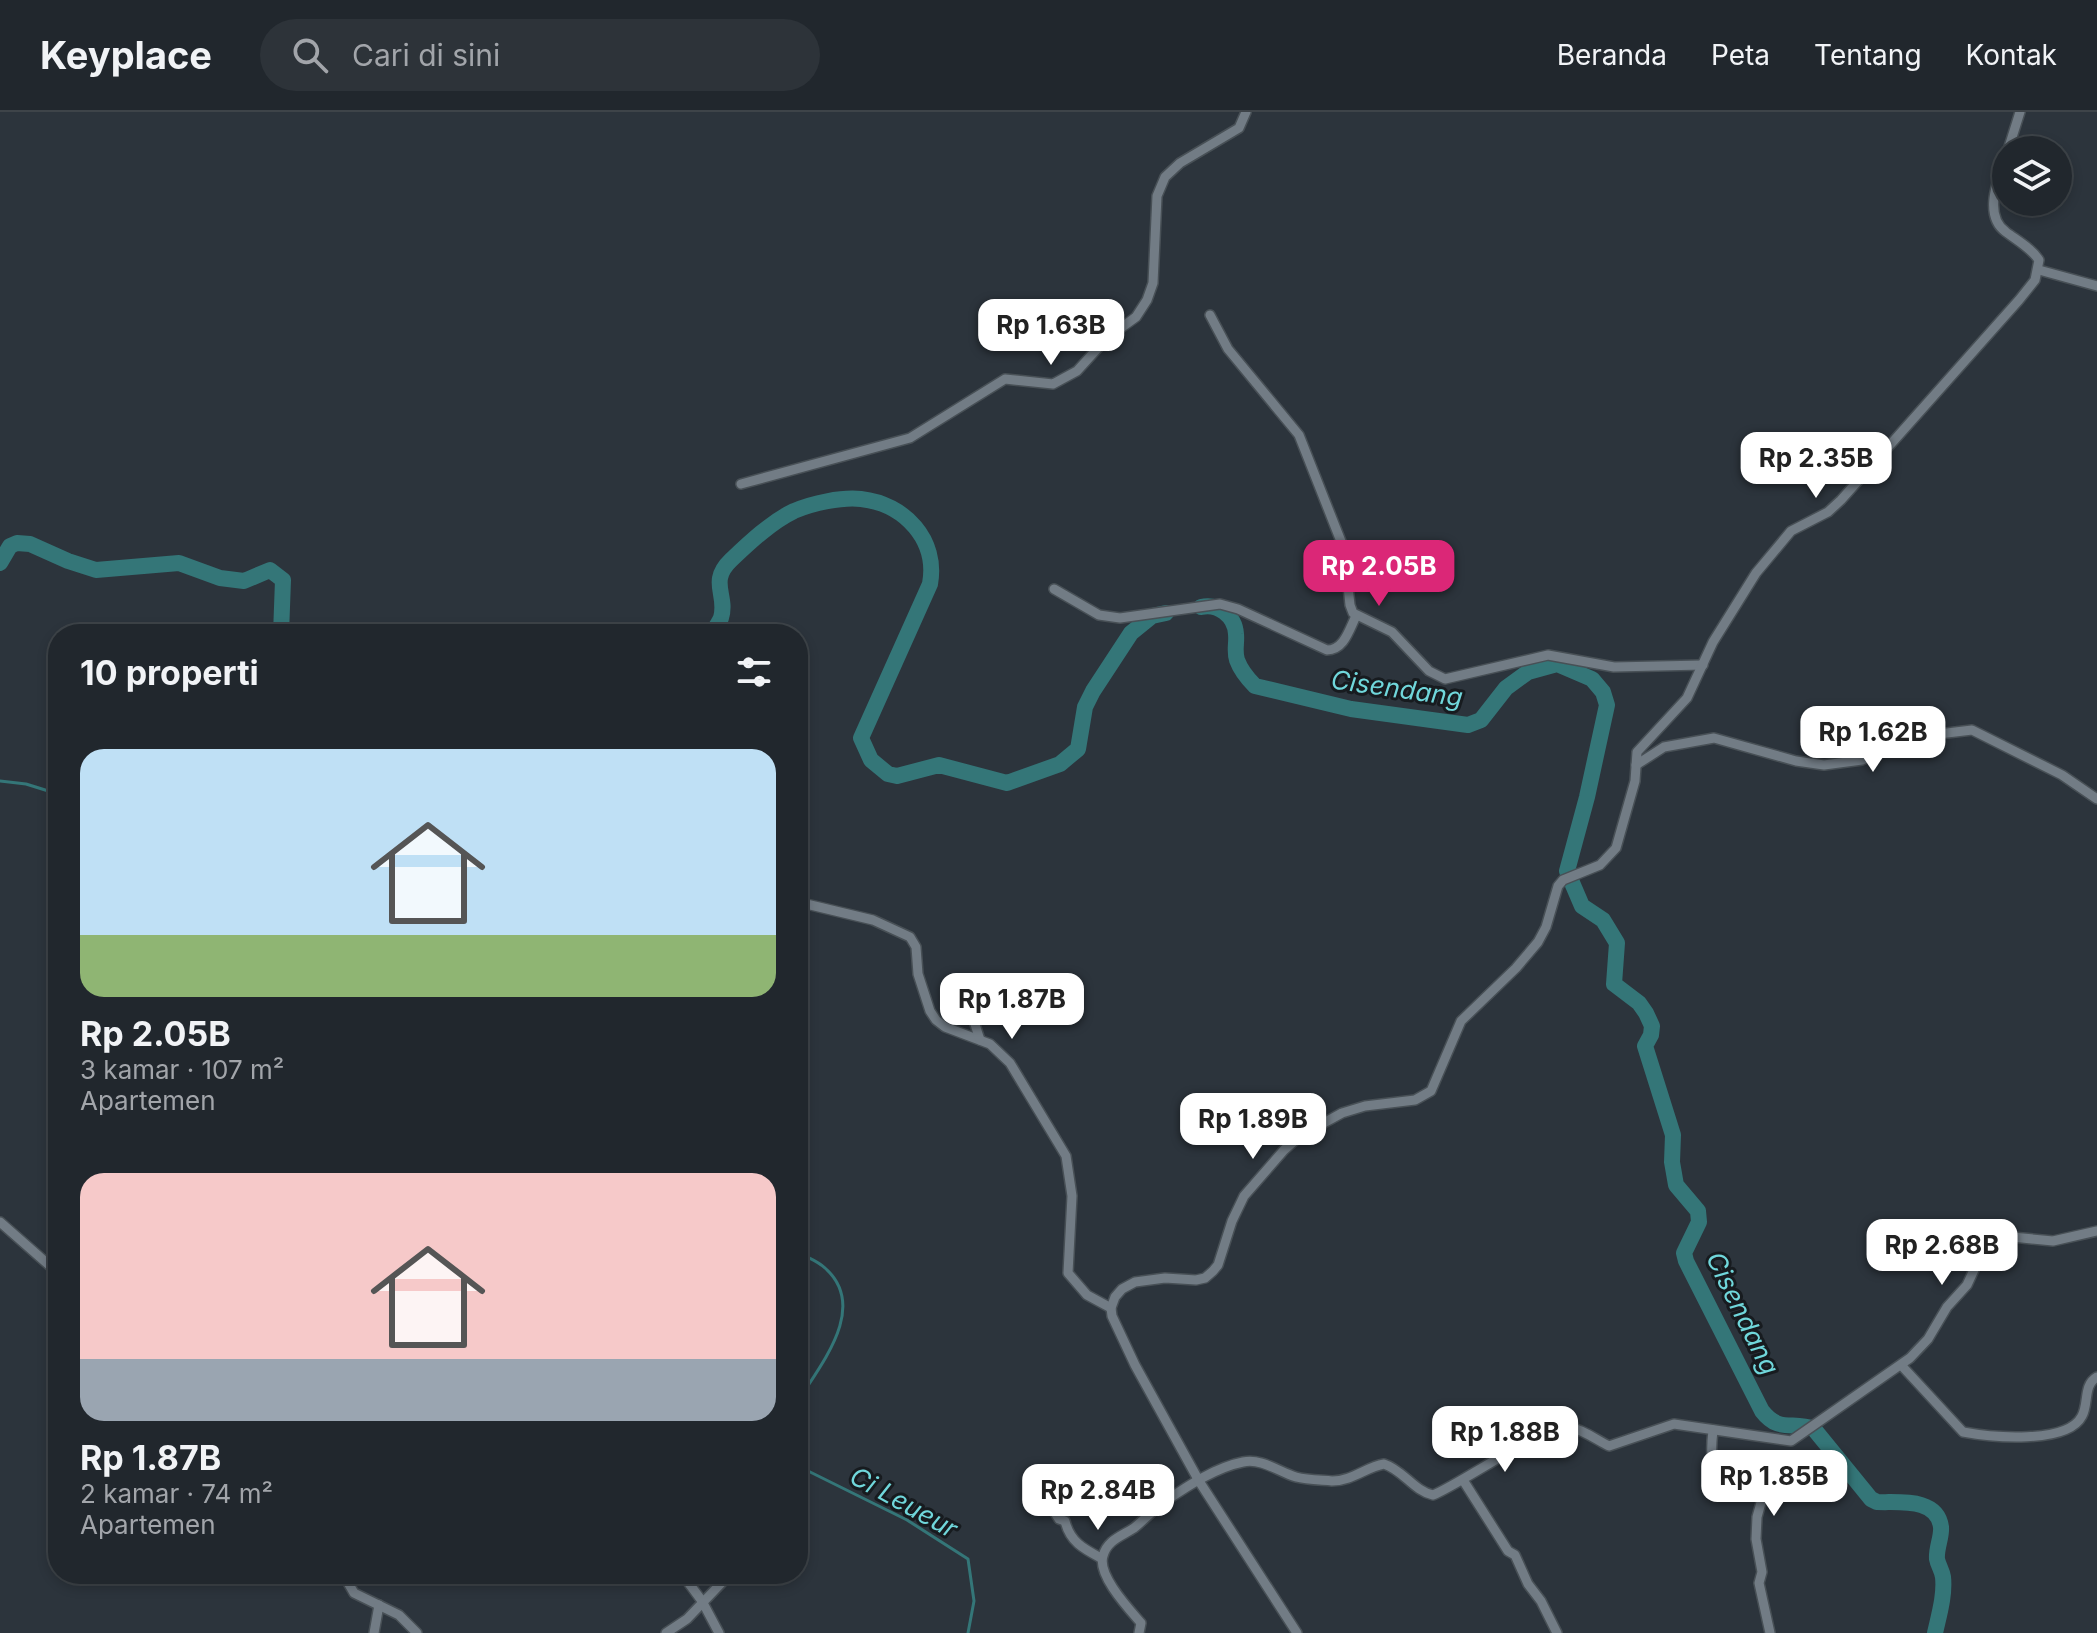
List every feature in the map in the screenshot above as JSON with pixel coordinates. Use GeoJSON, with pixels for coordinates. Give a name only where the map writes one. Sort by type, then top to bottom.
{"type":"FeatureCollection","features":[{"type":"Feature","properties":{"kind":"street"},"geometry":{"type":"LineString","coordinates":[[741,484],[910,438],[1005,379],[1053,384],[1077,371],[1107,338],[1136,317],[1147,300],[1153,283],[1157,196],[1165,177],[1180,163],[1239,128],[1246,112]]}},
{"type":"Feature","properties":{"kind":"street"},"geometry":{"type":"LineString","coordinates":[[2012,136],[2020,112]]}},
{"type":"Feature","properties":{"kind":"street"},"geometry":{"type":"LineString","coordinates":[[1111,1308],[1122,1289],[1135,1282],[1165,1278],[1196,1280],[1205,1278],[1213,1271],[1244,1196],[1300,1136],[1342,1113],[1365,1106],[1415,1100],[1431,1091],[1461,1021],[1538,942],[1546,927],[1554,893],[1563,880],[1600,865],[1616,848],[1628,811],[1640,746],[1687,698],[1713,642],[1771,552],[1791,531],[1828,512],[1850,490],[1988,337],[2035,280],[2039,260],[2001,229],[1995,216]]}},
{"type":"Feature","properties":{"kind":"street"},"geometry":{"type":"LineString","coordinates":[[2039,270],[2097,286]]}},
{"type":"Feature","properties":{"kind":"street"},"geometry":{"type":"LineString","coordinates":[[1210,315],[1228,349],[1302,441],[1344,549],[1350,605],[1356,616],[1387,629],[1429,671],[1445,679],[1548,655],[1604,666],[1703,665]]}},
{"type":"Feature","properties":{"kind":"street"},"geometry":{"type":"LineString","coordinates":[[1054,589],[1107,617],[1120,618],[1220,604],[1333,651],[1342,644],[1356,616]]}},
{"type":"Feature","properties":{"kind":"street"},"geometry":{"type":"LineString","coordinates":[[1636,765],[1664,747],[1714,738],[1796,761],[1824,765],[1862,760],[1922,736],[1972,730],[2062,775],[2097,799]]}},
{"type":"Feature","properties":{"kind":"street"},"geometry":{"type":"LineString","coordinates":[[808,904],[870,919],[910,937],[916,947],[918,974],[930,1011],[945,1027],[980,1040],[1001,1052],[1010,1063],[1066,1156],[1072,1196],[1068,1273],[1087,1295],[1111,1308],[1135,1365],[1199,1481],[1297,1633]]}},
{"type":"Feature","properties":{"kind":"street"},"geometry":{"type":"LineString","coordinates":[[973,1018],[980,1040]]}},
{"type":"Feature","properties":{"kind":"street"},"geometry":{"type":"LineString","coordinates":[[0,1222],[48,1264]]}},
{"type":"Feature","properties":{"kind":"street"},"geometry":{"type":"LineString","coordinates":[[1101,1558],[1109,1544],[1165,1501],[1241,1462],[1251,1461],[1299,1478],[1334,1481],[1348,1479],[1384,1464],[1429,1495],[1559,1428],[1572,1428],[1609,1446],[1674,1424],[1787,1442],[1806,1433],[1901,1365],[1925,1344],[1947,1307],[1967,1285],[1979,1259],[2004,1239],[2056,1241],[2097,1231]]}},
{"type":"Feature","properties":{"kind":"street"},"geometry":{"type":"LineString","coordinates":[[1901,1365],[1963,1432],[2007,1436],[2058,1434],[2074,1426],[2084,1411],[2089,1384],[2097,1377]]}},
{"type":"Feature","properties":{"kind":"street"},"geometry":{"type":"LineString","coordinates":[[1713,1430],[1710,1454],[1718,1474],[1726,1483],[1762,1499],[1756,1539],[1762,1572],[1759,1583],[1770,1633]]}},
{"type":"Feature","properties":{"kind":"street"},"geometry":{"type":"LineString","coordinates":[[1034,1480],[1059,1519],[1065,1521],[1073,1540],[1101,1558],[1117,1595],[1141,1623],[1139,1633]]}},
{"type":"Feature","properties":{"kind":"street"},"geometry":{"type":"LineString","coordinates":[[1463,1480],[1508,1551],[1515,1555],[1557,1633]]}},
{"type":"Feature","properties":{"kind":"street"},"geometry":{"type":"LineString","coordinates":[[349,1584],[354,1593],[399,1615],[417,1633]]}},
{"type":"Feature","properties":{"kind":"street"},"geometry":{"type":"LineString","coordinates":[[689,1584],[719,1633]]}},
{"type":"Feature","properties":{"kind":"street"},"geometry":{"type":"LineString","coordinates":[[666,1633],[687,1619],[720,1584]]}},
{"type":"Feature","properties":{"kind":"street"},"geometry":{"type":"LineString","coordinates":[[374,1633],[379,1605]]}},
{"type":"Feature","properties":{"kind":"waterway","name":"Cisendang"},"geometry":{"type":"LineString","coordinates":[[718,624],[722,610],[720,582],[724,568],[777,521],[802,508],[836,500],[861,499],[891,508],[904,516],[923,539],[929,553],[930,584],[861,738],[871,760],[888,774],[897,776],[939,765],[1007,783],[1060,764],[1078,749],[1085,707],[1093,691],[1131,633],[1152,616],[1166,613]]}},
{"type":"Feature","properties":{"kind":"waterway","name":"Cisendang"},"geometry":{"type":"LineString","coordinates":[[0,563],[10,546],[17,543],[30,544],[96,570],[179,563],[220,578],[244,581],[270,570],[283,580],[281,624]]}},
{"type":"Feature","properties":{"kind":"waterway","name":"Cisendang"},"geometry":{"type":"LineString","coordinates":[[1201,607],[1214,607],[1229,616],[1235,628],[1237,660],[1255,686],[1351,709],[1468,725],[1481,720],[1506,688],[1528,672],[1557,664],[1592,679],[1603,692],[1607,705],[1567,871],[1582,906],[1603,920],[1617,943],[1614,984],[1639,1003],[1652,1026],[1645,1046],[1673,1135],[1672,1162],[1676,1185],[1698,1211],[1699,1222],[1684,1253],[1686,1261],[1768,1418],[1780,1424],[1814,1429],[1871,1499],[1925,1506],[1938,1517],[1941,1531],[1937,1559],[1943,1584],[1935,1633]]}},
{"type":"Feature","properties":{"kind":"waterway","name":"Ci Leueur"},"geometry":{"type":"LineString","coordinates":[[0,781],[48,791]]}},
{"type":"Feature","properties":{"kind":"waterway","name":"Ci Leueur"},"geometry":{"type":"LineString","coordinates":[[808,1257],[825,1268],[837,1283],[843,1300],[837,1335],[808,1385]]}},
{"type":"Feature","properties":{"kind":"waterway","name":"Ci Leueur"},"geometry":{"type":"LineString","coordinates":[[808,1471],[907,1520],[968,1559],[974,1601],[968,1633]]}}]}
